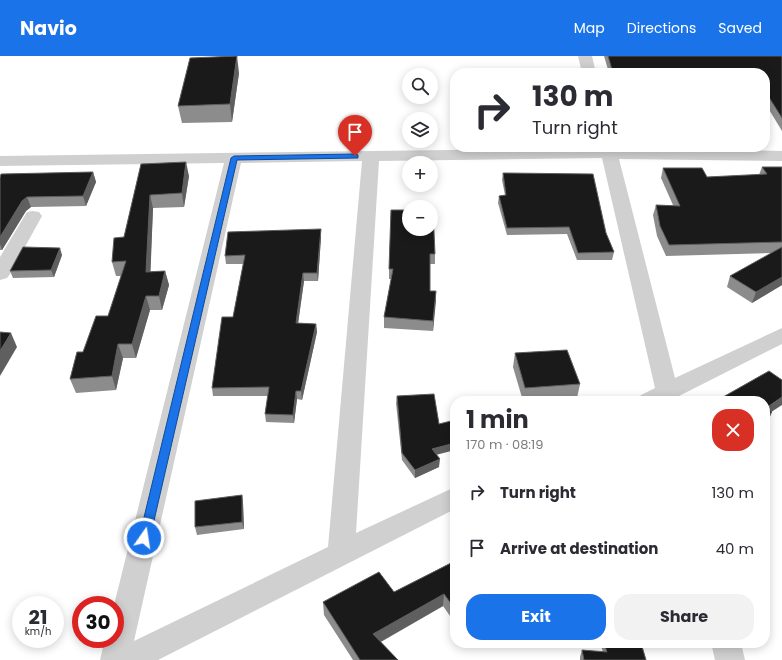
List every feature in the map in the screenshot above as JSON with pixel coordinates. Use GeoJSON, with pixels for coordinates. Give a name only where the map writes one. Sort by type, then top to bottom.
{"type":"FeatureCollection","features":[{"type":"Feature","properties":{"kind":"street"},"geometry":{"type":"LineString","coordinates":[[585,56],[588,68]]}},
{"type":"Feature","properties":{"kind":"street"},"geometry":{"type":"LineString","coordinates":[[0,161],[370,156],[529,152]]}},
{"type":"Feature","properties":{"kind":"street"},"geometry":{"type":"LineString","coordinates":[[609,152],[662,396]]}},
{"type":"Feature","properties":{"kind":"street"},"geometry":{"type":"LineString","coordinates":[[667,152],[782,156]]}},
{"type":"Feature","properties":{"kind":"street"},"geometry":{"type":"LineString","coordinates":[[341,554],[370,156]]}},
{"type":"Feature","properties":{"kind":"street"},"geometry":{"type":"LineString","coordinates":[[116,660],[234,158]]}},
{"type":"Feature","properties":{"kind":"street"},"geometry":{"type":"LineString","coordinates":[[0,274],[33,216]]}},
{"type":"Feature","properties":{"kind":"street"},"geometry":{"type":"LineString","coordinates":[[666,396],[782,335]]}},
{"type":"Feature","properties":{"kind":"street"},"geometry":{"type":"LineString","coordinates":[[127,660],[450,500]]}},
{"type":"Feature","properties":{"kind":"street"},"geometry":{"type":"LineString","coordinates":[[727,648],[730,660]]}},
{"type":"Feature","properties":{"kind":"building"},"geometry":{"type":"Polygon","coordinates":[[[237,56],[230,104],[178,106],[190,58],[237,56]]]}},
{"type":"Feature","properties":{"kind":"building"},"geometry":{"type":"Polygon","coordinates":[[[608,56],[782,56],[782,118],[770,99],[770,68],[612,68],[608,56]]]}},
{"type":"Feature","properties":{"kind":"building"},"geometry":{"type":"Polygon","coordinates":[[[186,162],[182,193],[150,195],[146,272],[165,271],[159,296],[146,296],[132,344],[118,344],[112,376],[70,379],[77,352],[83,352],[96,316],[108,316],[126,261],[112,262],[114,238],[124,237],[141,164],[186,162]]]}},
{"type":"Feature","properties":{"kind":"building"},"geometry":{"type":"Polygon","coordinates":[[[762,167],[782,167],[782,242],[669,245],[660,226],[656,205],[680,206],[663,168],[702,168],[707,177],[767,174],[762,167]]]}},
{"type":"Feature","properties":{"kind":"building"},"geometry":{"type":"Polygon","coordinates":[[[93,172],[83,196],[27,197],[22,201],[0,237],[1,174],[93,172]]]}},
{"type":"Feature","properties":{"kind":"building"},"geometry":{"type":"Polygon","coordinates":[[[503,173],[593,174],[606,233],[614,252],[578,253],[569,227],[507,228],[499,196],[506,195],[503,173]]]}},
{"type":"Feature","properties":{"kind":"building"},"geometry":{"type":"Polygon","coordinates":[[[391,210],[402,210],[402,236],[434,236],[435,254],[430,254],[430,291],[436,291],[433,321],[384,317],[393,269],[389,269],[391,210]]]}},
{"type":"Feature","properties":{"kind":"building"},"geometry":{"type":"Polygon","coordinates":[[[321,229],[317,273],[303,273],[296,323],[316,324],[301,391],[296,391],[293,415],[265,414],[269,387],[212,388],[222,317],[233,317],[245,255],[225,256],[228,232],[321,229]]]}},
{"type":"Feature","properties":{"kind":"building"},"geometry":{"type":"Polygon","coordinates":[[[23,247],[60,248],[51,270],[10,271],[23,247]]]}},
{"type":"Feature","properties":{"kind":"building"},"geometry":{"type":"Polygon","coordinates":[[[782,247],[782,277],[756,292],[730,276],[782,247]]]}},
{"type":"Feature","properties":{"kind":"building"},"geometry":{"type":"Polygon","coordinates":[[[0,332],[11,333],[0,351],[0,332]]]}},
{"type":"Feature","properties":{"kind":"building"},"geometry":{"type":"Polygon","coordinates":[[[567,350],[580,384],[525,388],[515,353],[567,350]]]}},
{"type":"Feature","properties":{"kind":"building"},"geometry":{"type":"Polygon","coordinates":[[[769,371],[782,380],[782,397],[770,405],[770,396],[725,396],[769,371]]]}},
{"type":"Feature","properties":{"kind":"building"},"geometry":{"type":"Polygon","coordinates":[[[434,394],[439,424],[450,421],[450,444],[432,449],[440,459],[415,470],[402,453],[397,396],[434,394]]]}},
{"type":"Feature","properties":{"kind":"building"},"geometry":{"type":"Polygon","coordinates":[[[242,495],[242,522],[195,527],[195,501],[242,495]]]}},
{"type":"Feature","properties":{"kind":"building"},"geometry":{"type":"Polygon","coordinates":[[[450,564],[450,602],[444,594],[373,634],[398,660],[360,660],[323,602],[379,572],[394,592],[450,564]]]}},
{"type":"Feature","properties":{"kind":"building"},"geometry":{"type":"Polygon","coordinates":[[[606,648],[642,648],[646,660],[584,660],[582,650],[607,652],[606,648]]]}},
{"type":"Feature","properties":{"kind":"route"},"geometry":{"type":"LineString","coordinates":[[144,538],[234,158],[355,156]]}}]}
